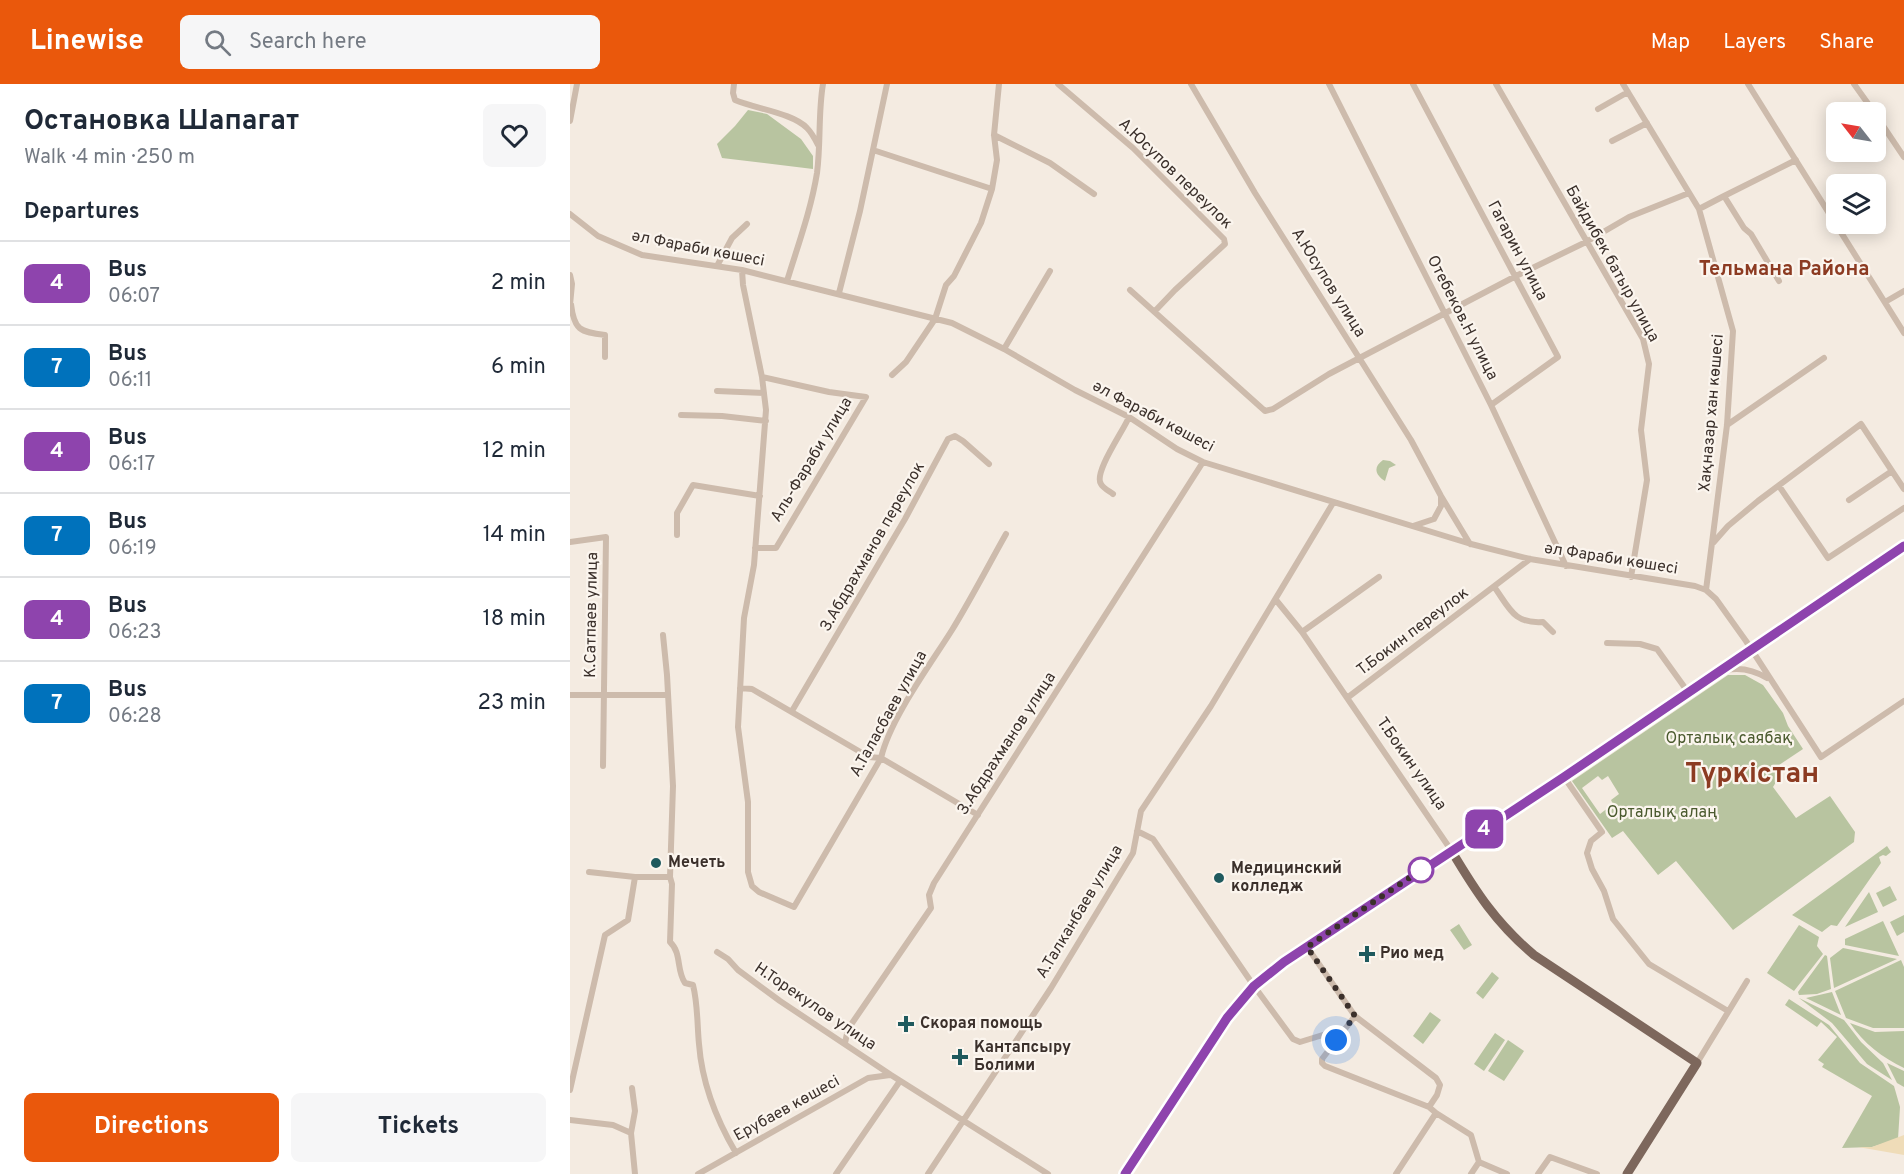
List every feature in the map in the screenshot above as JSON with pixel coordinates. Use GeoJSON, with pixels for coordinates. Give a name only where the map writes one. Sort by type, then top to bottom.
{"type":"FeatureCollection","features":[{"type":"Feature","properties":{"kind":"main road"},"geometry":{"type":"LineString","coordinates":[[1125,1174],[1227,1018],[1254,986],[1307,947],[1564,777],[1904,546]]}},
{"type":"Feature","properties":{"kind":"main road","name":"Т.Бокин улица"},"geometry":{"type":"LineString","coordinates":[[1452,850],[1473,887],[1502,926],[1519,942],[1546,963],[1696,1063]]}},
{"type":"Feature","properties":{"kind":"main road"},"geometry":{"type":"LineString","coordinates":[[1627,1174],[1696,1063]]}},
{"type":"Feature","properties":{"kind":"street"},"geometry":{"type":"LineString","coordinates":[[570,121],[577,84]]}},
{"type":"Feature","properties":{"kind":"street"},"geometry":{"type":"LineString","coordinates":[[734,84],[735,100],[751,107],[795,119],[807,128],[818,145]]}},
{"type":"Feature","properties":{"kind":"street"},"geometry":{"type":"LineString","coordinates":[[787,281],[808,215],[817,171],[823,84]]}},
{"type":"Feature","properties":{"kind":"street"},"geometry":{"type":"LineString","coordinates":[[839,294],[886,84]]}},
{"type":"Feature","properties":{"kind":"street"},"geometry":{"type":"LineString","coordinates":[[892,375],[906,362],[935,319],[946,285],[954,276],[981,223],[992,189],[997,160],[994,135],[999,84]]}},
{"type":"Feature","properties":{"kind":"street","name":"А.Юсупов переулок"},"geometry":{"type":"LineString","coordinates":[[1058,84],[1133,148],[1224,238],[1225,244],[1155,311]]}},
{"type":"Feature","properties":{"kind":"street","name":"А.Юсупов улица"},"geometry":{"type":"LineString","coordinates":[[1191,84],[1255,193],[1411,440],[1441,496],[1471,544]]}},
{"type":"Feature","properties":{"kind":"street","name":"Отебеков.Н улица"},"geometry":{"type":"LineString","coordinates":[[1329,84],[1491,405],[1566,566]]}},
{"type":"Feature","properties":{"kind":"street","name":"Гагарин улица"},"geometry":{"type":"LineString","coordinates":[[1413,84],[1558,357],[1491,405]]}},
{"type":"Feature","properties":{"kind":"street","name":"Байдибек батыр улица"},"geometry":{"type":"LineString","coordinates":[[1496,84],[1643,339],[1647,350],[1648,364],[1641,430],[1647,480],[1631,577]]}},
{"type":"Feature","properties":{"kind":"street","name":"Хақназар хан көшесі"},"geometry":{"type":"LineString","coordinates":[[1623,84],[1699,209],[1733,332],[1727,425],[1706,590]]}},
{"type":"Feature","properties":{"kind":"street"},"geometry":{"type":"LineString","coordinates":[[1748,84],[1904,333]]}},
{"type":"Feature","properties":{"kind":"street"},"geometry":{"type":"LineString","coordinates":[[1854,84],[1866,102]]}},
{"type":"Feature","properties":{"kind":"street"},"geometry":{"type":"LineString","coordinates":[[1598,109],[1628,92]]}},
{"type":"Feature","properties":{"kind":"street"},"geometry":{"type":"LineString","coordinates":[[1612,141],[1647,123]]}},
{"type":"Feature","properties":{"kind":"street"},"geometry":{"type":"LineString","coordinates":[[1886,131],[1904,157]]}},
{"type":"Feature","properties":{"kind":"street"},"geometry":{"type":"LineString","coordinates":[[994,135],[1050,164],[1094,194]]}},
{"type":"Feature","properties":{"kind":"street"},"geometry":{"type":"LineString","coordinates":[[873,150],[992,189]]}},
{"type":"Feature","properties":{"kind":"street"},"geometry":{"type":"LineString","coordinates":[[1699,209],[1796,160]]}},
{"type":"Feature","properties":{"kind":"street"},"geometry":{"type":"LineString","coordinates":[[1130,290],[1265,411],[1273,410],[1329,374],[1516,276],[1629,218],[1689,193]]}},
{"type":"Feature","properties":{"kind":"street"},"geometry":{"type":"LineString","coordinates":[[1724,196],[1743,228],[1751,234],[1779,281]]}},
{"type":"Feature","properties":{"kind":"street"},"geometry":{"type":"LineString","coordinates":[[570,226],[572,216]]}},
{"type":"Feature","properties":{"kind":"street","name":"әл Фараби көшесі"},"geometry":{"type":"LineString","coordinates":[[572,216],[598,236],[642,255],[742,270],[952,323],[1129,417],[1177,449],[1203,462],[1471,544],[1530,559],[1695,586],[1706,590]]}},
{"type":"Feature","properties":{"kind":"street"},"geometry":{"type":"LineString","coordinates":[[717,266],[732,238],[747,224]]}},
{"type":"Feature","properties":{"kind":"street","name":"Аль-Фараби улица"},"geometry":{"type":"LineString","coordinates":[[740,688],[744,618],[755,548],[766,421],[762,377],[742,270]]}},
{"type":"Feature","properties":{"kind":"street"},"geometry":{"type":"LineString","coordinates":[[1004,349],[1050,271]]}},
{"type":"Feature","properties":{"kind":"street"},"geometry":{"type":"LineString","coordinates":[[570,275],[573,321],[581,329],[591,333],[605,334],[605,357]]}},
{"type":"Feature","properties":{"kind":"street"},"geometry":{"type":"LineString","coordinates":[[1885,302],[1904,291]]}},
{"type":"Feature","properties":{"kind":"street"},"geometry":{"type":"LineString","coordinates":[[1727,425],[1824,358]]}},
{"type":"Feature","properties":{"kind":"street","name":"Аль-Фараби улица"},"geometry":{"type":"LineString","coordinates":[[755,548],[776,548],[866,397],[829,392],[762,377]]}},
{"type":"Feature","properties":{"kind":"street"},"geometry":{"type":"LineString","coordinates":[[717,391],[764,393]]}},
{"type":"Feature","properties":{"kind":"street"},"geometry":{"type":"LineString","coordinates":[[681,415],[722,416],[766,421]]}},
{"type":"Feature","properties":{"kind":"street"},"geometry":{"type":"LineString","coordinates":[[1113,494],[1101,484],[1099,478],[1102,467],[1129,417]]}},
{"type":"Feature","properties":{"kind":"street"},"geometry":{"type":"LineString","coordinates":[[1713,543],[1738,517],[1860,424],[1904,489]]}},
{"type":"Feature","properties":{"kind":"street","name":"З.Абдрахманов переулок"},"geometry":{"type":"LineString","coordinates":[[792,711],[911,509],[948,439],[955,436],[989,464]]}},
{"type":"Feature","properties":{"kind":"street","name":"З.Абдрахманов улица"},"geometry":{"type":"LineString","coordinates":[[845,1043],[848,1029],[931,908],[929,895],[934,883],[1203,462]]}},
{"type":"Feature","properties":{"kind":"street"},"geometry":{"type":"LineString","coordinates":[[1849,500],[1892,471]]}},
{"type":"Feature","properties":{"kind":"street","name":"Аль-Фараби улица"},"geometry":{"type":"LineString","coordinates":[[677,535],[677,513],[693,486],[760,496]]}},
{"type":"Feature","properties":{"kind":"street"},"geometry":{"type":"LineString","coordinates":[[1779,486],[1828,558],[1904,508]]}},
{"type":"Feature","properties":{"kind":"street"},"geometry":{"type":"LineString","coordinates":[[1411,526],[1434,519],[1441,506],[1441,496]]}},
{"type":"Feature","properties":{"kind":"street","name":"А.Талканбаев улица"},"geometry":{"type":"LineString","coordinates":[[928,1174],[1051,988],[1134,853],[1141,811],[1211,705],[1333,503]]}},
{"type":"Feature","properties":{"kind":"street","name":"А.Таласбаев улица"},"geometry":{"type":"LineString","coordinates":[[740,688],[738,727],[748,802],[748,872],[752,886],[759,892],[794,907],[881,758],[884,746],[908,701],[957,622],[1006,534]]}},
{"type":"Feature","properties":{"kind":"street","name":"К.Сатпаев улица"},"geometry":{"type":"LineString","coordinates":[[570,542],[606,537],[603,766]]}},
{"type":"Feature","properties":{"kind":"street"},"geometry":{"type":"LineString","coordinates":[[1530,559],[1495,588],[1514,616],[1529,623],[1543,622],[1552,632]]}},
{"type":"Feature","properties":{"kind":"street"},"geometry":{"type":"LineString","coordinates":[[1302,632],[1379,577]]}},
{"type":"Feature","properties":{"kind":"street","name":"Т.Бокин переулок"},"geometry":{"type":"LineString","coordinates":[[1347,698],[1495,588]]}},
{"type":"Feature","properties":{"kind":"street"},"geometry":{"type":"LineString","coordinates":[[1706,590],[1716,599],[1751,649],[1821,757],[1904,701]]}},
{"type":"Feature","properties":{"kind":"street","name":"Т.Бокин улица"},"geometry":{"type":"LineString","coordinates":[[1276,600],[1302,632],[1452,850]]}},
{"type":"Feature","properties":{"kind":"street"},"geometry":{"type":"LineString","coordinates":[[663,635],[673,786],[669,878],[672,884],[670,942],[676,948],[681,977],[685,983],[693,985],[703,1075],[711,1102],[736,1153]]}},
{"type":"Feature","properties":{"kind":"street"},"geometry":{"type":"LineString","coordinates":[[1607,643],[1640,644],[1656,649],[1688,692]]}},
{"type":"Feature","properties":{"kind":"street"},"geometry":{"type":"LineString","coordinates":[[1716,672],[1730,669],[1752,670],[1770,680]]}},
{"type":"Feature","properties":{"kind":"street"},"geometry":{"type":"LineString","coordinates":[[740,688],[752,689],[869,757],[881,758],[978,815]]}},
{"type":"Feature","properties":{"kind":"street"},"geometry":{"type":"LineString","coordinates":[[570,695],[604,694]]}},
{"type":"Feature","properties":{"kind":"street","name":"К.Сатпаев улица"},"geometry":{"type":"LineString","coordinates":[[604,694],[668,695]]}},
{"type":"Feature","properties":{"kind":"street"},"geometry":{"type":"LineString","coordinates":[[1564,777],[1602,832],[1591,841],[1587,853],[1592,869],[1604,891],[1613,919],[1649,964],[1728,1011]]}},
{"type":"Feature","properties":{"kind":"street"},"geometry":{"type":"LineString","coordinates":[[1137,831],[1153,839],[1293,1039],[1298,1041],[1326,1034],[1337,1039]]}},
{"type":"Feature","properties":{"kind":"street"},"geometry":{"type":"LineString","coordinates":[[589,872],[669,878]]}},
{"type":"Feature","properties":{"kind":"street"},"geometry":{"type":"LineString","coordinates":[[570,1090],[605,935],[628,920],[635,877]]}},
{"type":"Feature","properties":{"kind":"street"},"geometry":{"type":"LineString","coordinates":[[1307,947],[1355,1016],[1436,1078],[1440,1085],[1429,1107]]}},
{"type":"Feature","properties":{"kind":"street","name":"Н.Торекулов улица"},"geometry":{"type":"LineString","coordinates":[[717,952],[780,1001],[900,1081],[1048,1174]]}},
{"type":"Feature","properties":{"kind":"street"},"geometry":{"type":"LineString","coordinates":[[1696,1063],[1747,981]]}},
{"type":"Feature","properties":{"kind":"street"},"geometry":{"type":"LineString","coordinates":[[1355,1016],[1322,1059],[1322,1063],[1429,1107],[1471,1135],[1479,1162]]}},
{"type":"Feature","properties":{"kind":"street","name":"Ерубаев көшесі"},"geometry":{"type":"LineString","coordinates":[[698,1174],[868,1078],[891,1075]]}},
{"type":"Feature","properties":{"kind":"street"},"geometry":{"type":"LineString","coordinates":[[836,1174],[900,1081]]}},
{"type":"Feature","properties":{"kind":"street"},"geometry":{"type":"LineString","coordinates":[[632,1088],[635,1111],[631,1133],[635,1174]]}},
{"type":"Feature","properties":{"kind":"street"},"geometry":{"type":"LineString","coordinates":[[1396,1174],[1436,1113]]}},
{"type":"Feature","properties":{"kind":"street"},"geometry":{"type":"LineString","coordinates":[[570,1120],[614,1125],[631,1133]]}},
{"type":"Feature","properties":{"kind":"street"},"geometry":{"type":"LineString","coordinates":[[1538,1174],[1550,1156],[1597,1174]]}},
{"type":"Feature","properties":{"kind":"street"},"geometry":{"type":"LineString","coordinates":[[1471,1174],[1479,1162]]}},
{"type":"Feature","properties":{"kind":"street"},"geometry":{"type":"LineString","coordinates":[[1479,1162],[1507,1174]]}},
{"type":"Feature","properties":{"kind":"green space"},"geometry":{"type":"Polygon","coordinates":[[[748,110],[767,114],[801,139],[813,156],[813,169],[722,158],[717,144],[748,110]]]}},
{"type":"Feature","properties":{"kind":"green space"},"geometry":{"type":"Polygon","coordinates":[[[1383,460],[1396,465],[1389,468],[1385,481],[1377,471],[1378,465],[1383,460]]]}},
{"type":"Feature","properties":{"kind":"green space"},"geometry":{"type":"Polygon","coordinates":[[[1728,675],[1745,675],[1763,685],[1783,713],[1788,726],[1803,749],[1776,767],[1776,782],[1773,787],[1796,818],[1830,796],[1855,832],[1854,842],[1733,930],[1676,861],[1658,875],[1623,831],[1612,838],[1572,781],[1728,675]],[[1598,776],[1582,788],[1600,814],[1613,804],[1611,800],[1619,794],[1608,776],[1602,780],[1598,776]]]}},
{"type":"Feature","properties":{"kind":"green space"},"geometry":{"type":"Polygon","coordinates":[[[1887,846],[1891,852],[1879,857],[1881,863],[1837,926],[1831,925],[1822,932],[1792,915],[1887,846]]]}},
{"type":"Feature","properties":{"kind":"green space"},"geometry":{"type":"Polygon","coordinates":[[[1890,886],[1897,900],[1883,907],[1876,893],[1890,886]]]}},
{"type":"Feature","properties":{"kind":"green space"},"geometry":{"type":"Polygon","coordinates":[[[1869,892],[1878,912],[1845,927],[1869,892]]]}},
{"type":"Feature","properties":{"kind":"green space"},"geometry":{"type":"Polygon","coordinates":[[[1904,915],[1904,932],[1897,936],[1890,922],[1904,915]]]}},
{"type":"Feature","properties":{"kind":"green space"},"geometry":{"type":"Polygon","coordinates":[[[1883,921],[1899,956],[1845,945],[1845,939],[1883,921]]]}},
{"type":"Feature","properties":{"kind":"green space"},"geometry":{"type":"Polygon","coordinates":[[[1459,924],[1472,945],[1464,950],[1450,930],[1459,924]]]}},
{"type":"Feature","properties":{"kind":"green space"},"geometry":{"type":"Polygon","coordinates":[[[1799,925],[1819,937],[1817,946],[1823,954],[1794,991],[1767,973],[1799,925]]]}},
{"type":"Feature","properties":{"kind":"green space"},"geometry":{"type":"Polygon","coordinates":[[[1843,948],[1897,959],[1834,988],[1830,958],[1843,948]]]}},
{"type":"Feature","properties":{"kind":"green space"},"geometry":{"type":"Polygon","coordinates":[[[1825,955],[1831,989],[1817,994],[1799,995],[1798,992],[1825,955]]]}},
{"type":"Feature","properties":{"kind":"green space"},"geometry":{"type":"Polygon","coordinates":[[[1901,960],[1904,967],[1904,1028],[1873,1028],[1846,1018],[1835,991],[1901,960]]]}},
{"type":"Feature","properties":{"kind":"green space"},"geometry":{"type":"Polygon","coordinates":[[[1492,972],[1499,978],[1483,999],[1476,993],[1492,972]]]}},
{"type":"Feature","properties":{"kind":"green space"},"geometry":{"type":"Polygon","coordinates":[[[1832,992],[1841,1015],[1806,998],[1832,992]]]}},
{"type":"Feature","properties":{"kind":"green space"},"geometry":{"type":"Polygon","coordinates":[[[1799,998],[1844,1020],[1861,1042],[1883,1063],[1892,1080],[1867,1064],[1832,1023],[1799,998]]]}},
{"type":"Feature","properties":{"kind":"green space"},"geometry":{"type":"Polygon","coordinates":[[[1789,999],[1829,1025],[1860,1063],[1894,1086],[1900,1107],[1898,1139],[1872,1147],[1842,1148],[1872,1096],[1822,1067],[1824,1064],[1818,1060],[1837,1037],[1821,1022],[1817,1027],[1785,1005],[1789,999]]]}},
{"type":"Feature","properties":{"kind":"green space"},"geometry":{"type":"Polygon","coordinates":[[[1430,1012],[1441,1020],[1423,1044],[1413,1036],[1430,1012]]]}},
{"type":"Feature","properties":{"kind":"green space"},"geometry":{"type":"Polygon","coordinates":[[[1850,1023],[1875,1032],[1904,1031],[1904,1068],[1874,1049],[1850,1023]]]}},
{"type":"Feature","properties":{"kind":"green space"},"geometry":{"type":"Polygon","coordinates":[[[1495,1033],[1505,1040],[1484,1071],[1474,1064],[1495,1033]]]}},
{"type":"Feature","properties":{"kind":"green space"},"geometry":{"type":"Polygon","coordinates":[[[1508,1040],[1524,1051],[1504,1081],[1488,1071],[1508,1040]]]}},
{"type":"Feature","properties":{"kind":"green space"},"geometry":{"type":"Polygon","coordinates":[[[1887,1063],[1904,1071],[1904,1087],[1897,1083],[1887,1063]]]}},
{"type":"Feature","properties":{"kind":"sand"},"geometry":{"type":"Polygon","coordinates":[[[1904,1135],[1904,1155],[1858,1147],[1872,1147],[1904,1135]]]}},
{"type":"Feature","properties":{"kind":"bus line","name":"4"},"geometry":{"type":"LineString","coordinates":[[1125,1174],[1227,1018],[1254,986],[1284,962],[1564,777],[1904,546]]}},
{"type":"Feature","properties":{"kind":"place","name":"Мечеть"},"geometry":{"type":"Point","coordinates":[656,863]}},
{"type":"Feature","properties":{"kind":"place","name":"Медицинский колледж"},"geometry":{"type":"Point","coordinates":[1219,878]}},
{"type":"Feature","properties":{"kind":"place","name":"Рио мед"},"geometry":{"type":"Point","coordinates":[1367,954]}},
{"type":"Feature","properties":{"kind":"place","name":"Скорая помощь"},"geometry":{"type":"Point","coordinates":[906,1024]}},
{"type":"Feature","properties":{"kind":"place","name":"Кантапсыру Болими"},"geometry":{"type":"Point","coordinates":[960,1057]}},
{"type":"Feature","properties":{"kind":"district","name":"Тельмана Района"},"geometry":{"type":"Point","coordinates":[1784,270]}},
{"type":"Feature","properties":{"kind":"district","name":"Түркістан"},"geometry":{"type":"Point","coordinates":[1752,775]}},
{"type":"Feature","properties":{"kind":"route"},"geometry":{"type":"LineString","coordinates":[[1336,1040],[1355,1016],[1307,947],[1421,870]]}},
{"type":"Feature","properties":{"kind":"park label","name":"Орталық саябақ"},"geometry":{"type":"Point","coordinates":[1729,739]}},
{"type":"Feature","properties":{"kind":"park label","name":"Орталық алаң"},"geometry":{"type":"Point","coordinates":[1662,813]}}]}
